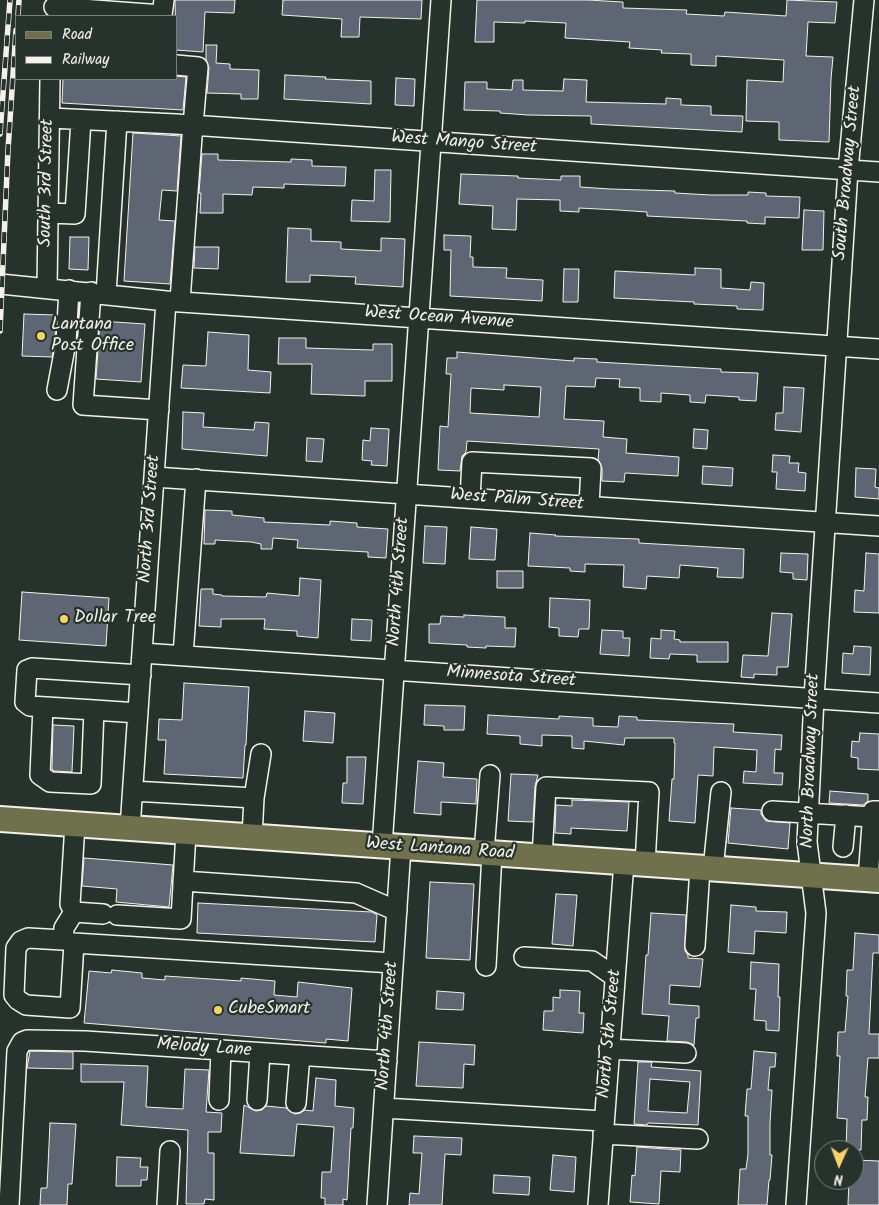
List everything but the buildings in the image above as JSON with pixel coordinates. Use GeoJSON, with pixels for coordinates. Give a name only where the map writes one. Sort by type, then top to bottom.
{"type":"FeatureCollection","features":[{"type":"Feature","properties":{"kind":"main road","name":"West Lantana Road"},"geometry":{"type":"LineString","coordinates":[[0,819],[874,880]]}},
{"type":"Feature","properties":{"kind":"street"},"geometry":{"type":"LineString","coordinates":[[54,8],[162,15],[164,0]]}},
{"type":"Feature","properties":{"kind":"street","name":"North 4th Street"},"geometry":{"type":"LineString","coordinates":[[377,1205],[397,911],[391,846],[394,670],[441,0]]}},
{"type":"Feature","properties":{"kind":"street","name":"South Broadway Street"},"geometry":{"type":"LineString","coordinates":[[836,346],[848,170],[864,0]]}},
{"type":"Feature","properties":{"kind":"street","name":"North 3rd Street"},"geometry":{"type":"LineString","coordinates":[[130,828],[159,410],[194,126],[198,67],[178,65]]}},
{"type":"Feature","properties":{"kind":"street","name":"South 3rd Street"},"geometry":{"type":"LineString","coordinates":[[47,288],[50,80]]}},
{"type":"Feature","properties":{"kind":"street","name":"West Mango Street"},"geometry":{"type":"LineString","coordinates":[[50,118],[879,172]]}},
{"type":"Feature","properties":{"kind":"street"},"geometry":{"type":"LineString","coordinates":[[48,214],[75,214],[80,120]]}},
{"type":"Feature","properties":{"kind":"street"},"geometry":{"type":"LineString","coordinates":[[117,122],[98,293],[83,405],[159,410]]}},
{"type":"Feature","properties":{"kind":"street","name":"West Ocean Avenue"},"geometry":{"type":"LineString","coordinates":[[0,284],[173,301],[879,349]]}},
{"type":"Feature","properties":{"kind":"street"},"geometry":{"type":"LineString","coordinates":[[57,390],[66,342],[69,290]]}},
{"type":"Feature","properties":{"kind":"street","name":"North Broadway Street"},"geometry":{"type":"LineString","coordinates":[[796,1205],[816,913],[807,842],[808,813],[836,346]]}},
{"type":"Feature","properties":{"kind":"street"},"geometry":{"type":"LineString","coordinates":[[470,498],[472,462],[591,468],[589,506]]}},
{"type":"Feature","properties":{"kind":"street","name":"West Palm Street"},"geometry":{"type":"LineString","coordinates":[[154,476],[879,526]]}},
{"type":"Feature","properties":{"kind":"street"},"geometry":{"type":"LineString","coordinates":[[183,655],[196,479]]}},
{"type":"Feature","properties":{"kind":"street","name":"Minnesota Street"},"geometry":{"type":"LineString","coordinates":[[142,653],[879,703]]}},
{"type":"Feature","properties":{"kind":"street"},"geometry":{"type":"LineString","coordinates":[[138,713],[30,706],[25,702],[27,670],[32,668],[141,674]]}},
{"type":"Feature","properties":{"kind":"street"},"geometry":{"type":"LineString","coordinates":[[43,707],[40,775],[50,782],[91,784],[94,710]]}},
{"type":"Feature","properties":{"kind":"street"},"geometry":{"type":"LineString","coordinates":[[252,837],[254,798],[261,754]]}},
{"type":"Feature","properties":{"kind":"street"},"geometry":{"type":"LineString","coordinates":[[486,966],[490,775]]}},
{"type":"Feature","properties":{"kind":"street","name":"North 5th Street"},"geometry":{"type":"LineString","coordinates":[[542,857],[546,787],[649,792],[615,977],[598,1205]]}},
{"type":"Feature","properties":{"kind":"street"},"geometry":{"type":"LineString","coordinates":[[133,791],[254,798]]}},
{"type":"Feature","properties":{"kind":"street"},"geometry":{"type":"LineString","coordinates":[[695,946],[706,868],[721,792]]}},
{"type":"Feature","properties":{"kind":"street"},"geometry":{"type":"LineString","coordinates":[[772,811],[846,815],[876,814],[874,880]]}},
{"type":"Feature","properties":{"kind":"street"},"geometry":{"type":"LineString","coordinates":[[843,847],[846,815]]}},
{"type":"Feature","properties":{"kind":"street"},"geometry":{"type":"LineString","coordinates":[[74,912],[70,904],[75,824]]}},
{"type":"Feature","properties":{"kind":"street"},"geometry":{"type":"LineString","coordinates":[[179,950],[186,832]]}},
{"type":"Feature","properties":{"kind":"street"},"geometry":{"type":"LineString","coordinates":[[183,881],[356,893],[397,911]]}},
{"type":"Feature","properties":{"kind":"street"},"geometry":{"type":"LineString","coordinates":[[74,912],[181,919]]}},
{"type":"Feature","properties":{"kind":"street"},"geometry":{"type":"LineString","coordinates":[[74,912],[64,928],[69,942],[393,963]]}},
{"type":"Feature","properties":{"kind":"street"},"geometry":{"type":"LineString","coordinates":[[524,957],[592,961],[615,977]]}},
{"type":"Feature","properties":{"kind":"street","name":"Melody Lane"},"geometry":{"type":"LineString","coordinates":[[9,1205],[17,1051],[22,1042],[27,1040],[387,1061]]}},
{"type":"Feature","properties":{"kind":"street"},"geometry":{"type":"LineString","coordinates":[[609,1049],[686,1053]]}},
{"type":"Feature","properties":{"kind":"street"},"geometry":{"type":"LineString","coordinates":[[218,1100],[221,1050]]}},
{"type":"Feature","properties":{"kind":"street"},"geometry":{"type":"LineString","coordinates":[[257,1100],[260,1053]]}},
{"type":"Feature","properties":{"kind":"street"},"geometry":{"type":"LineString","coordinates":[[296,1103],[300,1055]]}},
{"type":"Feature","properties":{"kind":"street"},"geometry":{"type":"LineString","coordinates":[[384,1108],[603,1128],[698,1139]]}},
{"type":"Feature","properties":{"kind":"street"},"geometry":{"type":"LineString","coordinates":[[167,1205],[170,1151]]}},
{"type":"Feature","properties":{"kind":"railway"},"geometry":{"type":"LineString","coordinates":[[0,134],[10,0]]}},
{"type":"Feature","properties":{"kind":"railway"},"geometry":{"type":"LineString","coordinates":[[18,15],[19,0]]}},
{"type":"Feature","properties":{"kind":"railway"},"geometry":{"type":"LineString","coordinates":[[0,331],[15,45]]}},
{"type":"Feature","properties":{"kind":"place","name":"Lantana Post Office"},"geometry":{"type":"Point","coordinates":[41,336]}},
{"type":"Feature","properties":{"kind":"place","name":"Dollar Tree"},"geometry":{"type":"Point","coordinates":[64,619]}},
{"type":"Feature","properties":{"kind":"place","name":"CubeSmart"},"geometry":{"type":"Point","coordinates":[218,1010]}}]}
